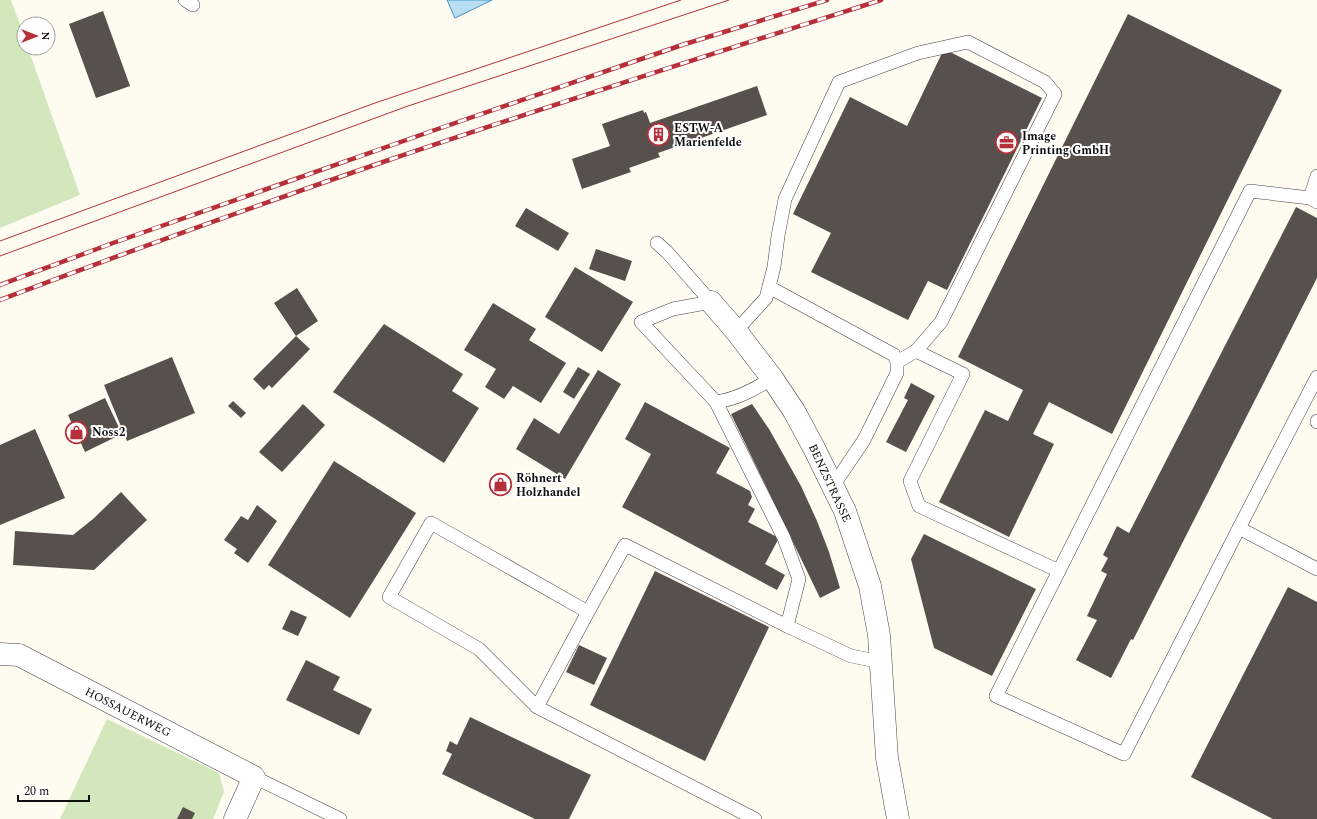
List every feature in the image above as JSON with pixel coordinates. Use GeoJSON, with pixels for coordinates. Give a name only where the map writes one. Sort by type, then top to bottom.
{"type":"FeatureCollection","features":[{"type":"Feature","properties":{"kind":"street","name":"BENZSTRASSE"},"geometry":{"type":"LineString","coordinates":[[711,302],[736,331],[772,378],[797,417],[845,511],[870,586],[879,635],[882,662],[887,758],[898,819]]}},
{"type":"Feature","properties":{"kind":"street","name":"HOSSAUERWEG"},"geometry":{"type":"LineString","coordinates":[[0,654],[19,655],[254,777]]}},
{"type":"Feature","properties":{"kind":"street"},"geometry":{"type":"LineString","coordinates":[[235,819],[254,777]]}},
{"type":"Feature","properties":{"kind":"lane"},"geometry":{"type":"LineString","coordinates":[[736,331],[766,298],[774,267],[785,199],[839,82],[918,53],[968,42],[1045,82],[1055,94],[941,322],[916,351],[897,362]]}},
{"type":"Feature","properties":{"kind":"lane"},"geometry":{"type":"LineString","coordinates":[[1317,176],[1313,200],[1250,191],[996,696],[1124,754],[1317,377]]}},
{"type":"Feature","properties":{"kind":"lane","name":"BENZSTRASSE"},"geometry":{"type":"LineString","coordinates":[[657,243],[667,252],[711,302]]}},
{"type":"Feature","properties":{"kind":"lane"},"geometry":{"type":"LineString","coordinates":[[769,287],[894,355],[897,362],[897,373],[864,440],[833,486]]}},
{"type":"Feature","properties":{"kind":"lane"},"geometry":{"type":"LineString","coordinates":[[711,302],[673,309],[641,322],[716,402],[784,538],[799,579],[786,626]]}},
{"type":"Feature","properties":{"kind":"lane"},"geometry":{"type":"LineString","coordinates":[[916,351],[963,374],[910,481],[918,506],[1059,571]]}},
{"type":"Feature","properties":{"kind":"lane"},"geometry":{"type":"LineString","coordinates":[[716,402],[728,400],[744,394],[772,378]]}},
{"type":"Feature","properties":{"kind":"lane"},"geometry":{"type":"LineString","coordinates":[[588,612],[431,523],[389,597],[479,649],[537,707],[755,819]]}},
{"type":"Feature","properties":{"kind":"lane"},"geometry":{"type":"LineString","coordinates":[[1239,528],[1317,569]]}},
{"type":"Feature","properties":{"kind":"lane"},"geometry":{"type":"LineString","coordinates":[[537,707],[625,545],[786,626],[850,656],[882,662]]}},
{"type":"Feature","properties":{"kind":"lane"},"geometry":{"type":"LineString","coordinates":[[254,777],[340,819]]}},
{"type":"Feature","properties":{"kind":"green space"},"geometry":{"type":"Polygon","coordinates":[[[0,0],[11,0],[17,16],[16,56],[31,56],[80,195],[0,228],[0,0]]]}},
{"type":"Feature","properties":{"kind":"green space"},"geometry":{"type":"Polygon","coordinates":[[[107,719],[219,773],[224,792],[213,819],[60,819],[107,719]]]}},
{"type":"Feature","properties":{"kind":"water"},"geometry":{"type":"Polygon","coordinates":[[[447,0],[492,0],[455,18],[447,0]]]}},
{"type":"Feature","properties":{"kind":"building"},"geometry":{"type":"Polygon","coordinates":[[[103,11],[130,86],[96,98],[69,24],[103,11]]]}},
{"type":"Feature","properties":{"kind":"building"},"geometry":{"type":"Polygon","coordinates":[[[1128,14],[1282,90],[1112,434],[1049,402],[1033,434],[1054,444],[1009,537],[939,502],[985,410],[1008,421],[1023,390],[958,357],[1128,14]]]}},
{"type":"Feature","properties":{"kind":"building"},"geometry":{"type":"Polygon","coordinates":[[[944,49],[1042,98],[947,290],[928,281],[908,320],[811,272],[831,233],[793,214],[850,97],[907,126],[944,49]]]}},
{"type":"Feature","properties":{"kind":"building","name":"ESTW-A Marienfelde"},"geometry":{"type":"Polygon","coordinates":[[[757,86],[767,115],[658,153],[660,157],[629,168],[631,172],[582,189],[572,159],[610,146],[602,124],[643,110],[644,113],[646,112],[650,123],[757,86]]]}},
{"type":"Feature","properties":{"kind":"building"},"geometry":{"type":"Polygon","coordinates":[[[1296,207],[1317,218],[1317,278],[1133,640],[1131,639],[1111,678],[1076,660],[1097,620],[1087,616],[1107,574],[1101,571],[1108,558],[1103,555],[1117,526],[1129,533],[1296,207]]]}},
{"type":"Feature","properties":{"kind":"building"},"geometry":{"type":"Polygon","coordinates":[[[526,208],[569,233],[558,251],[515,226],[526,208]]]}},
{"type":"Feature","properties":{"kind":"building"},"geometry":{"type":"Polygon","coordinates":[[[596,249],[632,261],[625,281],[589,269],[596,249]]]}},
{"type":"Feature","properties":{"kind":"building"},"geometry":{"type":"Polygon","coordinates":[[[575,267],[633,302],[602,352],[545,317],[575,267]]]}},
{"type":"Feature","properties":{"kind":"building"},"geometry":{"type":"Polygon","coordinates":[[[297,288],[318,321],[296,336],[274,303],[297,288]]]}},
{"type":"Feature","properties":{"kind":"building"},"geometry":{"type":"Polygon","coordinates":[[[493,303],[536,329],[529,340],[566,363],[541,403],[513,386],[504,399],[485,387],[496,369],[464,350],[493,303]]]}},
{"type":"Feature","properties":{"kind":"building"},"geometry":{"type":"Polygon","coordinates":[[[384,324],[463,374],[452,391],[479,408],[444,463],[333,392],[384,324]]]}},
{"type":"Feature","properties":{"kind":"building"},"geometry":{"type":"Polygon","coordinates":[[[296,336],[310,349],[272,388],[269,385],[264,390],[253,379],[296,336]]]}},
{"type":"Feature","properties":{"kind":"building"},"geometry":{"type":"Polygon","coordinates":[[[172,357],[195,413],[127,441],[104,385],[172,357]]]}},
{"type":"Feature","properties":{"kind":"building"},"geometry":{"type":"Polygon","coordinates":[[[578,367],[590,374],[574,399],[563,392],[578,367]]]}},
{"type":"Feature","properties":{"kind":"building"},"geometry":{"type":"Polygon","coordinates":[[[598,370],[621,384],[565,479],[516,449],[534,418],[559,434],[598,370]]]}},
{"type":"Feature","properties":{"kind":"building"},"geometry":{"type":"Polygon","coordinates":[[[911,383],[935,396],[906,452],[886,442],[908,400],[904,398],[911,383]]]}},
{"type":"Feature","properties":{"kind":"building"},"geometry":{"type":"Polygon","coordinates":[[[105,398],[122,434],[85,452],[68,415],[105,398]]]}},
{"type":"Feature","properties":{"kind":"building"},"geometry":{"type":"Polygon","coordinates":[[[233,401],[246,413],[241,418],[228,406],[233,401]]]}},
{"type":"Feature","properties":{"kind":"building"},"geometry":{"type":"Polygon","coordinates":[[[645,402],[730,448],[716,473],[750,491],[752,497],[748,505],[755,509],[748,522],[779,538],[765,564],[785,575],[777,590],[622,507],[651,454],[625,439],[645,402]]]}},
{"type":"Feature","properties":{"kind":"building"},"geometry":{"type":"Polygon","coordinates":[[[303,404],[325,425],[282,472],[259,452],[303,404]]]}},
{"type":"Feature","properties":{"kind":"building"},"geometry":{"type":"Polygon","coordinates":[[[752,404],[769,429],[801,486],[829,552],[840,588],[820,598],[731,414],[752,404]]]}},
{"type":"Feature","properties":{"kind":"building"},"geometry":{"type":"Polygon","coordinates":[[[35,429],[65,498],[0,525],[0,445],[35,429]]]}},
{"type":"Feature","properties":{"kind":"building"},"geometry":{"type":"Polygon","coordinates":[[[334,461],[416,513],[350,618],[268,565],[334,461]]]}},
{"type":"Feature","properties":{"kind":"building"},"geometry":{"type":"Polygon","coordinates":[[[121,492],[147,520],[94,570],[13,565],[15,531],[73,535],[93,519],[121,492]]]}},
{"type":"Feature","properties":{"kind":"building"},"geometry":{"type":"Polygon","coordinates":[[[257,505],[277,521],[248,563],[234,553],[237,549],[224,540],[241,516],[248,520],[257,505]]]}},
{"type":"Feature","properties":{"kind":"building"},"geometry":{"type":"Polygon","coordinates":[[[924,534],[1036,589],[992,676],[934,648],[911,559],[924,534]]]}},
{"type":"Feature","properties":{"kind":"building"},"geometry":{"type":"Polygon","coordinates":[[[655,571],[769,627],[705,761],[590,705],[655,571]]]}},
{"type":"Feature","properties":{"kind":"building"},"geometry":{"type":"Polygon","coordinates":[[[1288,587],[1317,602],[1317,819],[1273,819],[1191,777],[1288,587]]]}},
{"type":"Feature","properties":{"kind":"building"},"geometry":{"type":"Polygon","coordinates":[[[291,610],[307,617],[298,636],[282,629],[291,610]]]}},
{"type":"Feature","properties":{"kind":"building"},"geometry":{"type":"Polygon","coordinates":[[[579,645],[607,658],[594,685],[566,672],[579,645]]]}},
{"type":"Feature","properties":{"kind":"building"},"geometry":{"type":"Polygon","coordinates":[[[306,660],[340,677],[333,690],[372,709],[359,735],[286,700],[306,660]]]}},
{"type":"Feature","properties":{"kind":"building"},"geometry":{"type":"Polygon","coordinates":[[[470,717],[591,775],[569,819],[535,819],[442,774],[452,754],[446,751],[450,741],[457,745],[470,717]]]}},
{"type":"Feature","properties":{"kind":"building"},"geometry":{"type":"Polygon","coordinates":[[[183,807],[195,813],[192,819],[177,819],[183,807]]]}},
{"type":"Feature","properties":{"kind":"tram line"},"geometry":{"type":"LineString","coordinates":[[0,241],[375,103],[681,0]]}},
{"type":"Feature","properties":{"kind":"tram line"},"geometry":{"type":"LineString","coordinates":[[0,256],[408,106],[729,0]]}},
{"type":"Feature","properties":{"kind":"railway"},"geometry":{"type":"LineString","coordinates":[[0,285],[113,243],[432,131],[682,45],[827,0]]}},
{"type":"Feature","properties":{"kind":"railway"},"geometry":{"type":"LineString","coordinates":[[0,300],[95,264],[383,162],[569,100],[881,0]]}},
{"type":"Feature","properties":{"kind":"place","name":"ESTW-A Marienfelde"},"geometry":{"type":"Point","coordinates":[658,135]}},
{"type":"Feature","properties":{"kind":"place","name":"Image Printing GmbH"},"geometry":{"type":"Point","coordinates":[1007,143]}},
{"type":"Feature","properties":{"kind":"place","name":"Noss2"},"geometry":{"type":"Point","coordinates":[77,432]}},
{"type":"Feature","properties":{"kind":"place","name":"Röhnert Holzhandel"},"geometry":{"type":"Point","coordinates":[500,485]}}]}
